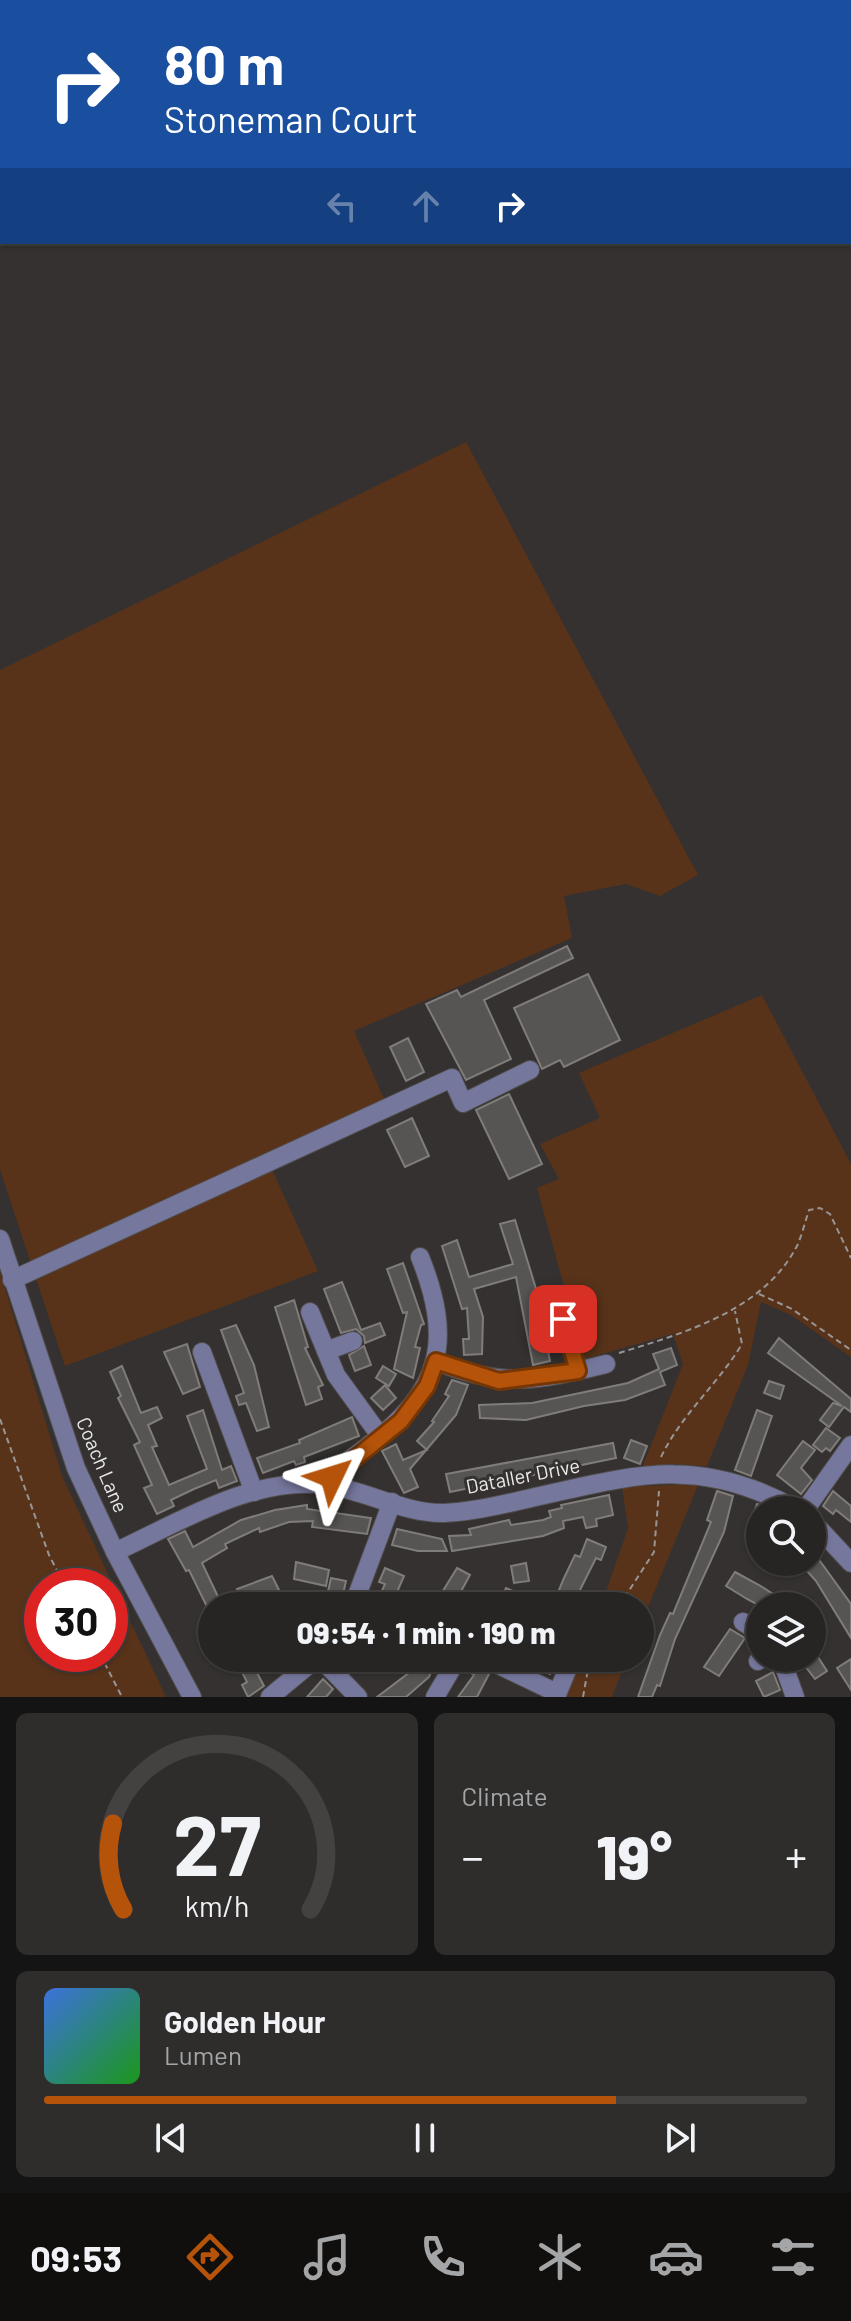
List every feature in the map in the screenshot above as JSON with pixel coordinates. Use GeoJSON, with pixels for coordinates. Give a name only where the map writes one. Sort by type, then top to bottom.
{"type":"FeatureCollection","features":[{"type":"Feature","properties":{"kind":"street"},"geometry":{"type":"LineString","coordinates":[[12,1280],[452,1078],[463,1103],[530,1070]]}},
{"type":"Feature","properties":{"kind":"street","name":"Coach Lane"},"geometry":{"type":"LineString","coordinates":[[0,1239],[76,1468],[115,1552],[192,1697]]}},
{"type":"Feature","properties":{"kind":"street"},"geometry":{"type":"LineString","coordinates":[[330,1485],[337,1470],[381,1437],[414,1406],[427,1386],[436,1361],[440,1320],[420,1257]]}},
{"type":"Feature","properties":{"kind":"street"},"geometry":{"type":"LineString","coordinates":[[310,1312],[342,1386],[381,1437]]}},
{"type":"Feature","properties":{"kind":"street"},"geometry":{"type":"LineString","coordinates":[[563,1319],[578,1371]]}},
{"type":"Feature","properties":{"kind":"street"},"geometry":{"type":"LineString","coordinates":[[326,1351],[353,1341]]}},
{"type":"Feature","properties":{"kind":"street"},"geometry":{"type":"LineString","coordinates":[[202,1352],[254,1492]]}},
{"type":"Feature","properties":{"kind":"street"},"geometry":{"type":"LineString","coordinates":[[436,1361],[499,1381],[578,1371],[606,1364]]}},
{"type":"Feature","properties":{"kind":"street"},"geometry":{"type":"LineString","coordinates":[[815,1496],[851,1445]]}},
{"type":"Feature","properties":{"kind":"street","name":"Dataller Drive"},"geometry":{"type":"LineString","coordinates":[[115,1552],[254,1492],[311,1483],[330,1485],[424,1512],[444,1513],[659,1473],[709,1476],[766,1496]]}},
{"type":"Feature","properties":{"kind":"street"},"geometry":{"type":"LineString","coordinates":[[358,1592],[392,1502]]}},
{"type":"Feature","properties":{"kind":"street"},"geometry":{"type":"LineString","coordinates":[[826,1536],[851,1563]]}},
{"type":"Feature","properties":{"kind":"street"},"geometry":{"type":"LineString","coordinates":[[270,1697],[301,1672]]}},
{"type":"Feature","properties":{"kind":"street"},"geometry":{"type":"LineString","coordinates":[[333,1672],[358,1697]]}},
{"type":"Feature","properties":{"kind":"street"},"geometry":{"type":"LineString","coordinates":[[435,1697],[450,1672]]}},
{"type":"Feature","properties":{"kind":"street"},"geometry":{"type":"LineString","coordinates":[[512,1672],[557,1695],[566,1672]]}},
{"type":"Feature","properties":{"kind":"street"},"geometry":{"type":"LineString","coordinates":[[786,1672],[795,1697]]}},
{"type":"Feature","properties":{"kind":"path"},"geometry":{"type":"LineString","coordinates":[[606,1364],[606,1358],[676,1336],[735,1310],[758,1294],[796,1247],[809,1210],[820,1208],[830,1214],[851,1258]]}},
{"type":"Feature","properties":{"kind":"path"},"geometry":{"type":"LineString","coordinates":[[758,1294],[792,1309],[851,1350]]}},
{"type":"Feature","properties":{"kind":"path"},"geometry":{"type":"LineString","coordinates":[[628,1592],[654,1552],[660,1459],[670,1437],[723,1376],[742,1344],[735,1310]]}},
{"type":"Feature","properties":{"kind":"path"},"geometry":{"type":"LineString","coordinates":[[0,1419],[56,1568]]}},
{"type":"Feature","properties":{"kind":"path"},"geometry":{"type":"LineString","coordinates":[[109,1672],[122,1697]]}},
{"type":"Feature","properties":{"kind":"path"},"geometry":{"type":"LineString","coordinates":[[583,1697],[587,1672]]}},
{"type":"Feature","properties":{"kind":"shaded area"},"geometry":{"type":"Polygon","coordinates":[[[466,442],[698,875],[660,896],[626,884],[564,896],[572,938],[354,1031],[385,1101],[265,1154],[318,1271],[65,1366],[0,1170],[0,670],[466,442]]]}},
{"type":"Feature","properties":{"kind":"shaded area"},"geometry":{"type":"Polygon","coordinates":[[[762,995],[851,1164],[851,1357],[791,1315],[761,1302],[748,1365],[707,1466],[671,1464],[642,1468],[683,1364],[673,1334],[584,1359],[537,1188],[559,1179],[540,1144],[600,1118],[579,1073],[762,995]]]}},
{"type":"Feature","properties":{"kind":"shaded area"},"geometry":{"type":"Polygon","coordinates":[[[0,1272],[62,1476],[105,1568],[24,1568],[24,1672],[128,1672],[128,1616],[166,1697],[0,1697],[0,1272]]]}},
{"type":"Feature","properties":{"kind":"shaded area"},"geometry":{"type":"Polygon","coordinates":[[[698,1485],[654,1593],[606,1592],[628,1528],[622,1487],[698,1485]]]}},
{"type":"Feature","properties":{"kind":"shaded area"},"geometry":{"type":"Polygon","coordinates":[[[575,1672],[622,1672],[612,1697],[565,1697],[575,1672]]]}},
{"type":"Feature","properties":{"kind":"building"},"geometry":{"type":"Polygon","coordinates":[[[567,946],[573,958],[484,1000],[511,1059],[466,1080],[426,1004],[457,990],[461,997],[567,946]]]}},
{"type":"Feature","properties":{"kind":"building"},"geometry":{"type":"Polygon","coordinates":[[[588,974],[620,1040],[564,1067],[560,1060],[542,1069],[514,1008],[588,974]]]}},
{"type":"Feature","properties":{"kind":"building"},"geometry":{"type":"Polygon","coordinates":[[[408,1038],[424,1072],[406,1081],[390,1047],[408,1038]]]}},
{"type":"Feature","properties":{"kind":"building"},"geometry":{"type":"Polygon","coordinates":[[[509,1094],[542,1164],[509,1179],[476,1110],[509,1094]]]}},
{"type":"Feature","properties":{"kind":"building"},"geometry":{"type":"Polygon","coordinates":[[[412,1118],[429,1156],[405,1167],[387,1130],[412,1118]]]}},
{"type":"Feature","properties":{"kind":"building"},"geometry":{"type":"Polygon","coordinates":[[[515,1220],[537,1292],[550,1361],[533,1365],[516,1277],[474,1289],[483,1317],[482,1354],[464,1355],[463,1339],[469,1339],[467,1308],[462,1309],[442,1246],[457,1240],[469,1277],[513,1264],[500,1224],[515,1220]]]}},
{"type":"Feature","properties":{"kind":"building"},"geometry":{"type":"Polygon","coordinates":[[[403,1263],[424,1324],[421,1325],[415,1347],[420,1348],[413,1378],[394,1369],[407,1312],[403,1313],[387,1269],[403,1263]]]}},
{"type":"Feature","properties":{"kind":"building"},"geometry":{"type":"Polygon","coordinates":[[[342,1282],[361,1330],[380,1323],[385,1335],[365,1343],[364,1336],[356,1329],[341,1333],[324,1289],[342,1282]]]}},
{"type":"Feature","properties":{"kind":"building"},"geometry":{"type":"Polygon","coordinates":[[[294,1300],[308,1347],[305,1348],[323,1385],[318,1387],[322,1399],[306,1405],[275,1307],[294,1300]]]}},
{"type":"Feature","properties":{"kind":"building"},"geometry":{"type":"Polygon","coordinates":[[[236,1325],[254,1365],[269,1427],[257,1431],[246,1403],[239,1405],[236,1396],[244,1393],[221,1330],[236,1325]]]}},
{"type":"Feature","properties":{"kind":"building"},"geometry":{"type":"Polygon","coordinates":[[[779,1338],[851,1399],[851,1412],[844,1407],[829,1427],[820,1420],[833,1403],[842,1406],[768,1353],[779,1338]]]}},
{"type":"Feature","properties":{"kind":"building"},"geometry":{"type":"Polygon","coordinates":[[[187,1344],[200,1387],[183,1394],[164,1352],[187,1344]]]}},
{"type":"Feature","properties":{"kind":"building"},"geometry":{"type":"Polygon","coordinates":[[[364,1346],[371,1365],[355,1371],[349,1355],[364,1346]]]}},
{"type":"Feature","properties":{"kind":"building"},"geometry":{"type":"Polygon","coordinates":[[[671,1348],[677,1365],[660,1372],[665,1385],[625,1400],[526,1420],[480,1418],[479,1405],[532,1403],[628,1383],[659,1369],[653,1354],[671,1348]]]}},
{"type":"Feature","properties":{"kind":"building"},"geometry":{"type":"Polygon","coordinates":[[[122,1366],[141,1413],[157,1407],[162,1418],[148,1425],[157,1446],[152,1447],[169,1485],[207,1469],[187,1416],[203,1410],[222,1470],[231,1466],[237,1481],[219,1488],[216,1480],[194,1489],[171,1500],[174,1506],[157,1514],[144,1488],[152,1485],[134,1445],[140,1442],[118,1398],[121,1396],[110,1372],[122,1366]]]}},
{"type":"Feature","properties":{"kind":"building"},"geometry":{"type":"Polygon","coordinates":[[[383,1366],[396,1374],[389,1386],[376,1378],[383,1366]]]}},
{"type":"Feature","properties":{"kind":"building"},"geometry":{"type":"Polygon","coordinates":[[[452,1380],[468,1385],[456,1415],[427,1450],[417,1441],[434,1422],[449,1396],[445,1394],[452,1380]]]}},
{"type":"Feature","properties":{"kind":"building"},"geometry":{"type":"Polygon","coordinates":[[[769,1381],[784,1386],[780,1399],[764,1393],[769,1381]]]}},
{"type":"Feature","properties":{"kind":"building"},"geometry":{"type":"Polygon","coordinates":[[[385,1385],[396,1398],[383,1410],[371,1398],[385,1385]]]}},
{"type":"Feature","properties":{"kind":"building"},"geometry":{"type":"Polygon","coordinates":[[[757,1410],[772,1416],[751,1476],[735,1470],[757,1410]]]}},
{"type":"Feature","properties":{"kind":"building"},"geometry":{"type":"Polygon","coordinates":[[[352,1417],[359,1436],[304,1457],[305,1462],[296,1465],[294,1461],[263,1473],[257,1458],[300,1443],[299,1440],[352,1417]]]}},
{"type":"Feature","properties":{"kind":"building"},"geometry":{"type":"Polygon","coordinates":[[[826,1428],[840,1438],[830,1451],[826,1448],[822,1452],[813,1445],[826,1428]]]}},
{"type":"Feature","properties":{"kind":"building"},"geometry":{"type":"Polygon","coordinates":[[[631,1440],[647,1446],[640,1464],[624,1458],[631,1440]]]}},
{"type":"Feature","properties":{"kind":"building"},"geometry":{"type":"Polygon","coordinates":[[[803,1441],[815,1450],[801,1468],[812,1480],[801,1494],[777,1475],[803,1441]]]}},
{"type":"Feature","properties":{"kind":"building"},"geometry":{"type":"Polygon","coordinates":[[[613,1443],[616,1458],[450,1492],[446,1474],[613,1443]]]}},
{"type":"Feature","properties":{"kind":"building"},"geometry":{"type":"Polygon","coordinates":[[[396,1444],[403,1460],[426,1451],[410,1469],[418,1487],[404,1493],[382,1451],[396,1444]]]}},
{"type":"Feature","properties":{"kind":"building"},"geometry":{"type":"Polygon","coordinates":[[[717,1491],[733,1496],[724,1532],[675,1639],[660,1686],[657,1685],[652,1697],[638,1697],[647,1672],[654,1672],[654,1652],[711,1522],[707,1520],[717,1491]]]}},
{"type":"Feature","properties":{"kind":"building"},"geometry":{"type":"Polygon","coordinates":[[[833,1491],[851,1506],[851,1522],[836,1510],[833,1514],[826,1508],[826,1502],[833,1491]]]}},
{"type":"Feature","properties":{"kind":"building"},"geometry":{"type":"Polygon","coordinates":[[[609,1495],[613,1515],[596,1519],[597,1526],[586,1528],[583,1517],[563,1521],[564,1528],[543,1536],[452,1551],[449,1536],[471,1535],[469,1529],[509,1520],[511,1525],[543,1520],[551,1517],[549,1511],[562,1508],[561,1505],[609,1495]]]}},
{"type":"Feature","properties":{"kind":"building"},"geometry":{"type":"Polygon","coordinates":[[[307,1505],[307,1509],[371,1518],[367,1534],[312,1527],[313,1521],[289,1522],[260,1532],[259,1528],[225,1544],[227,1548],[202,1563],[216,1592],[200,1592],[168,1539],[185,1531],[193,1547],[241,1520],[307,1505]]]}},
{"type":"Feature","properties":{"kind":"building"},"geometry":{"type":"Polygon","coordinates":[[[397,1529],[442,1539],[447,1551],[418,1551],[392,1545],[397,1529]]]}},
{"type":"Feature","properties":{"kind":"building"},"geometry":{"type":"Polygon","coordinates":[[[587,1539],[606,1547],[601,1560],[596,1558],[579,1592],[558,1592],[575,1555],[580,1557],[587,1539]]]}},
{"type":"Feature","properties":{"kind":"building"},"geometry":{"type":"Polygon","coordinates":[[[296,1562],[329,1570],[326,1586],[294,1579],[296,1562]]]}},
{"type":"Feature","properties":{"kind":"building"},"geometry":{"type":"Polygon","coordinates":[[[526,1563],[529,1581],[514,1583],[511,1566],[526,1563]]]}},
{"type":"Feature","properties":{"kind":"building"},"geometry":{"type":"Polygon","coordinates":[[[385,1568],[404,1576],[397,1592],[381,1592],[385,1584],[379,1582],[385,1568]]]}},
{"type":"Feature","properties":{"kind":"building"},"geometry":{"type":"Polygon","coordinates":[[[457,1568],[470,1575],[461,1592],[442,1592],[457,1568]]]}},
{"type":"Feature","properties":{"kind":"building"},"geometry":{"type":"Polygon","coordinates":[[[826,1569],[851,1604],[851,1638],[826,1597],[826,1592],[823,1592],[812,1576],[826,1576],[826,1569]]]}},
{"type":"Feature","properties":{"kind":"building"},"geometry":{"type":"Polygon","coordinates":[[[735,1572],[770,1592],[746,1592],[746,1598],[726,1586],[735,1572]]]}},
{"type":"Feature","properties":{"kind":"building"},"geometry":{"type":"Polygon","coordinates":[[[272,1576],[279,1590],[239,1592],[237,1589],[272,1576]]]}},
{"type":"Feature","properties":{"kind":"building"},"geometry":{"type":"Polygon","coordinates":[[[331,1578],[346,1581],[344,1592],[328,1592],[331,1578]]]}},
{"type":"Feature","properties":{"kind":"building"},"geometry":{"type":"Polygon","coordinates":[[[730,1629],[745,1638],[719,1676],[704,1667],[730,1629]]]}},
{"type":"Feature","properties":{"kind":"building"},"geometry":{"type":"Polygon","coordinates":[[[851,1659],[851,1690],[837,1668],[851,1659]]]}},
{"type":"Feature","properties":{"kind":"building"},"geometry":{"type":"Polygon","coordinates":[[[242,1672],[257,1672],[264,1686],[248,1697],[242,1685],[247,1682],[242,1672]]]}},
{"type":"Feature","properties":{"kind":"building"},"geometry":{"type":"Polygon","coordinates":[[[410,1672],[431,1672],[406,1697],[377,1697],[410,1672]]]}},
{"type":"Feature","properties":{"kind":"building"},"geometry":{"type":"Polygon","coordinates":[[[469,1672],[489,1674],[477,1697],[458,1697],[474,1675],[469,1672]]]}},
{"type":"Feature","properties":{"kind":"building"},"geometry":{"type":"Polygon","coordinates":[[[773,1672],[780,1690],[764,1697],[756,1681],[773,1672]]]}},
{"type":"Feature","properties":{"kind":"building"},"geometry":{"type":"Polygon","coordinates":[[[810,1672],[826,1672],[815,1679],[810,1672]]]}},
{"type":"Feature","properties":{"kind":"building"},"geometry":{"type":"Polygon","coordinates":[[[323,1679],[333,1689],[326,1697],[307,1697],[323,1679]]]}},
{"type":"Feature","properties":{"kind":"route"},"geometry":{"type":"LineString","coordinates":[[332,1477],[401,1421],[427,1386],[436,1361],[461,1372],[499,1381],[578,1371],[563,1319]]}}]}
